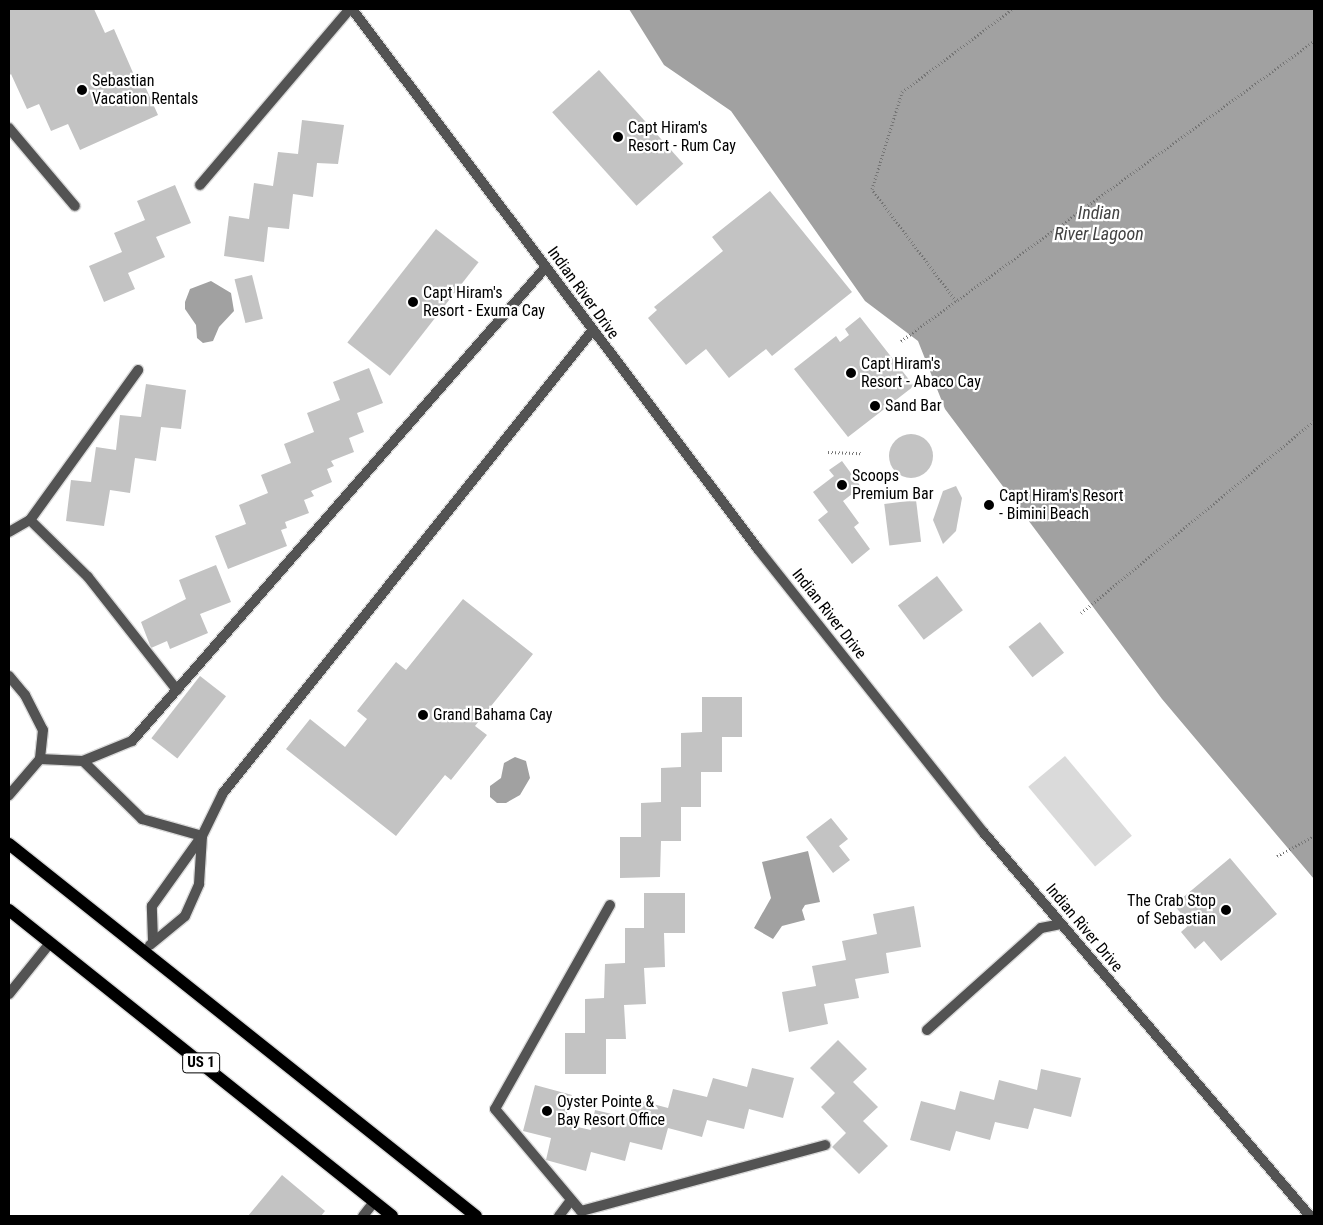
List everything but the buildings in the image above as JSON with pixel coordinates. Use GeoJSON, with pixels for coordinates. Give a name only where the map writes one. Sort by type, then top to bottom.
{"type":"FeatureCollection","features":[{"type":"Feature","properties":{"kind":"main road"},"geometry":{"type":"LineString","coordinates":[[9,844],[143,953],[476,1216]]}},
{"type":"Feature","properties":{"kind":"main road","name":"US 1"},"geometry":{"type":"LineString","coordinates":[[9,910],[392,1216]]}},
{"type":"Feature","properties":{"kind":"street"},"geometry":{"type":"LineString","coordinates":[[200,185],[351,9]]}},
{"type":"Feature","properties":{"kind":"street","name":"Indian River Drive"},"geometry":{"type":"LineString","coordinates":[[351,9],[546,267],[592,331],[783,581],[984,834],[1310,1216]]}},
{"type":"Feature","properties":{"kind":"street"},"geometry":{"type":"LineString","coordinates":[[9,128],[75,206]]}},
{"type":"Feature","properties":{"kind":"street"},"geometry":{"type":"LineString","coordinates":[[40,759],[83,761],[132,741],[546,267]]}},
{"type":"Feature","properties":{"kind":"street"},"geometry":{"type":"LineString","coordinates":[[153,941],[152,906],[202,836],[223,793],[592,331]]}},
{"type":"Feature","properties":{"kind":"street"},"geometry":{"type":"LineString","coordinates":[[9,532],[30,520],[138,370]]}},
{"type":"Feature","properties":{"kind":"street"},"geometry":{"type":"LineString","coordinates":[[30,520],[88,576],[177,690]]}},
{"type":"Feature","properties":{"kind":"street"},"geometry":{"type":"LineString","coordinates":[[9,676],[25,695],[43,730],[40,759],[9,795]]}},
{"type":"Feature","properties":{"kind":"street"},"geometry":{"type":"LineString","coordinates":[[83,761],[142,819],[202,836]]}},
{"type":"Feature","properties":{"kind":"street"},"geometry":{"type":"LineString","coordinates":[[143,953],[153,941],[185,916],[199,884],[202,836]]}},
{"type":"Feature","properties":{"kind":"street"},"geometry":{"type":"LineString","coordinates":[[610,905],[495,1109],[571,1200],[581,1211],[825,1145]]}},
{"type":"Feature","properties":{"kind":"street"},"geometry":{"type":"LineString","coordinates":[[927,1030],[1041,928],[1061,924]]}},
{"type":"Feature","properties":{"kind":"street"},"geometry":{"type":"LineString","coordinates":[[9,994],[50,943]]}},
{"type":"Feature","properties":{"kind":"street"},"geometry":{"type":"LineString","coordinates":[[559,1216],[571,1200]]}},
{"type":"Feature","properties":{"kind":"street"},"geometry":{"type":"LineString","coordinates":[[363,1216],[374,1202]]}},
{"type":"Feature","properties":{"kind":"path"},"geometry":{"type":"LineString","coordinates":[[956,301],[872,189],[902,92],[1012,9]]}},
{"type":"Feature","properties":{"kind":"path"},"geometry":{"type":"LineString","coordinates":[[901,341],[1314,40]]}},
{"type":"Feature","properties":{"kind":"path"},"geometry":{"type":"LineString","coordinates":[[1081,613],[1314,421]]}},
{"type":"Feature","properties":{"kind":"path"},"geometry":{"type":"LineString","coordinates":[[828,452],[862,453]]}},
{"type":"Feature","properties":{"kind":"path"},"geometry":{"type":"LineString","coordinates":[[1277,856],[1314,836]]}},
{"type":"Feature","properties":{"kind":"shaded area"},"geometry":{"type":"Polygon","coordinates":[[[1065,756],[1132,836],[1095,867],[1028,787],[1065,756]]]}},
{"type":"Feature","properties":{"kind":"water","name":"Indian River Lagoon"},"geometry":{"type":"Polygon","coordinates":[[[629,9],[1314,9],[1314,879],[1162,699],[945,409],[918,341],[865,301],[731,111],[664,65],[629,9]]]}},
{"type":"Feature","properties":{"kind":"water"},"geometry":{"type":"Polygon","coordinates":[[[211,281],[231,293],[234,311],[219,327],[213,341],[203,343],[197,338],[196,325],[185,309],[185,302],[190,289],[211,281]]]}},
{"type":"Feature","properties":{"kind":"water"},"geometry":{"type":"Polygon","coordinates":[[[515,757],[526,761],[530,778],[520,795],[506,803],[497,803],[490,797],[490,786],[501,778],[504,763],[515,757]]]}},
{"type":"Feature","properties":{"kind":"water"},"geometry":{"type":"Polygon","coordinates":[[[808,851],[820,902],[805,905],[802,910],[805,920],[782,926],[773,939],[754,928],[771,898],[762,862],[808,851]]]}},
{"type":"Feature","properties":{"kind":"place","name":"Sebastian Vacation Rentals"},"geometry":{"type":"Point","coordinates":[82,90]}},
{"type":"Feature","properties":{"kind":"place","name":"Capt Hiram's Resort - Rum Cay"},"geometry":{"type":"Point","coordinates":[618,137]}},
{"type":"Feature","properties":{"kind":"place","name":"Capt Hiram's Resort - Exuma Cay"},"geometry":{"type":"Point","coordinates":[413,302]}},
{"type":"Feature","properties":{"kind":"place","name":"Capt Hiram's Resort - Abaco Cay"},"geometry":{"type":"Point","coordinates":[851,373]}},
{"type":"Feature","properties":{"kind":"place","name":"Sand Bar"},"geometry":{"type":"Point","coordinates":[875,406]}},
{"type":"Feature","properties":{"kind":"place","name":"Scoops Premium Bar"},"geometry":{"type":"Point","coordinates":[842,485]}},
{"type":"Feature","properties":{"kind":"place","name":"Capt Hiram's Resort - Bimini Beach"},"geometry":{"type":"Point","coordinates":[989,505]}},
{"type":"Feature","properties":{"kind":"place","name":"Grand Bahama Cay"},"geometry":{"type":"Point","coordinates":[423,715]}},
{"type":"Feature","properties":{"kind":"place","name":"The Crab Stop of Sebastian"},"geometry":{"type":"Point","coordinates":[1226,910]}},
{"type":"Feature","properties":{"kind":"place","name":"Oyster Pointe & Bay Resort Office"},"geometry":{"type":"Point","coordinates":[547,1111]}}]}
